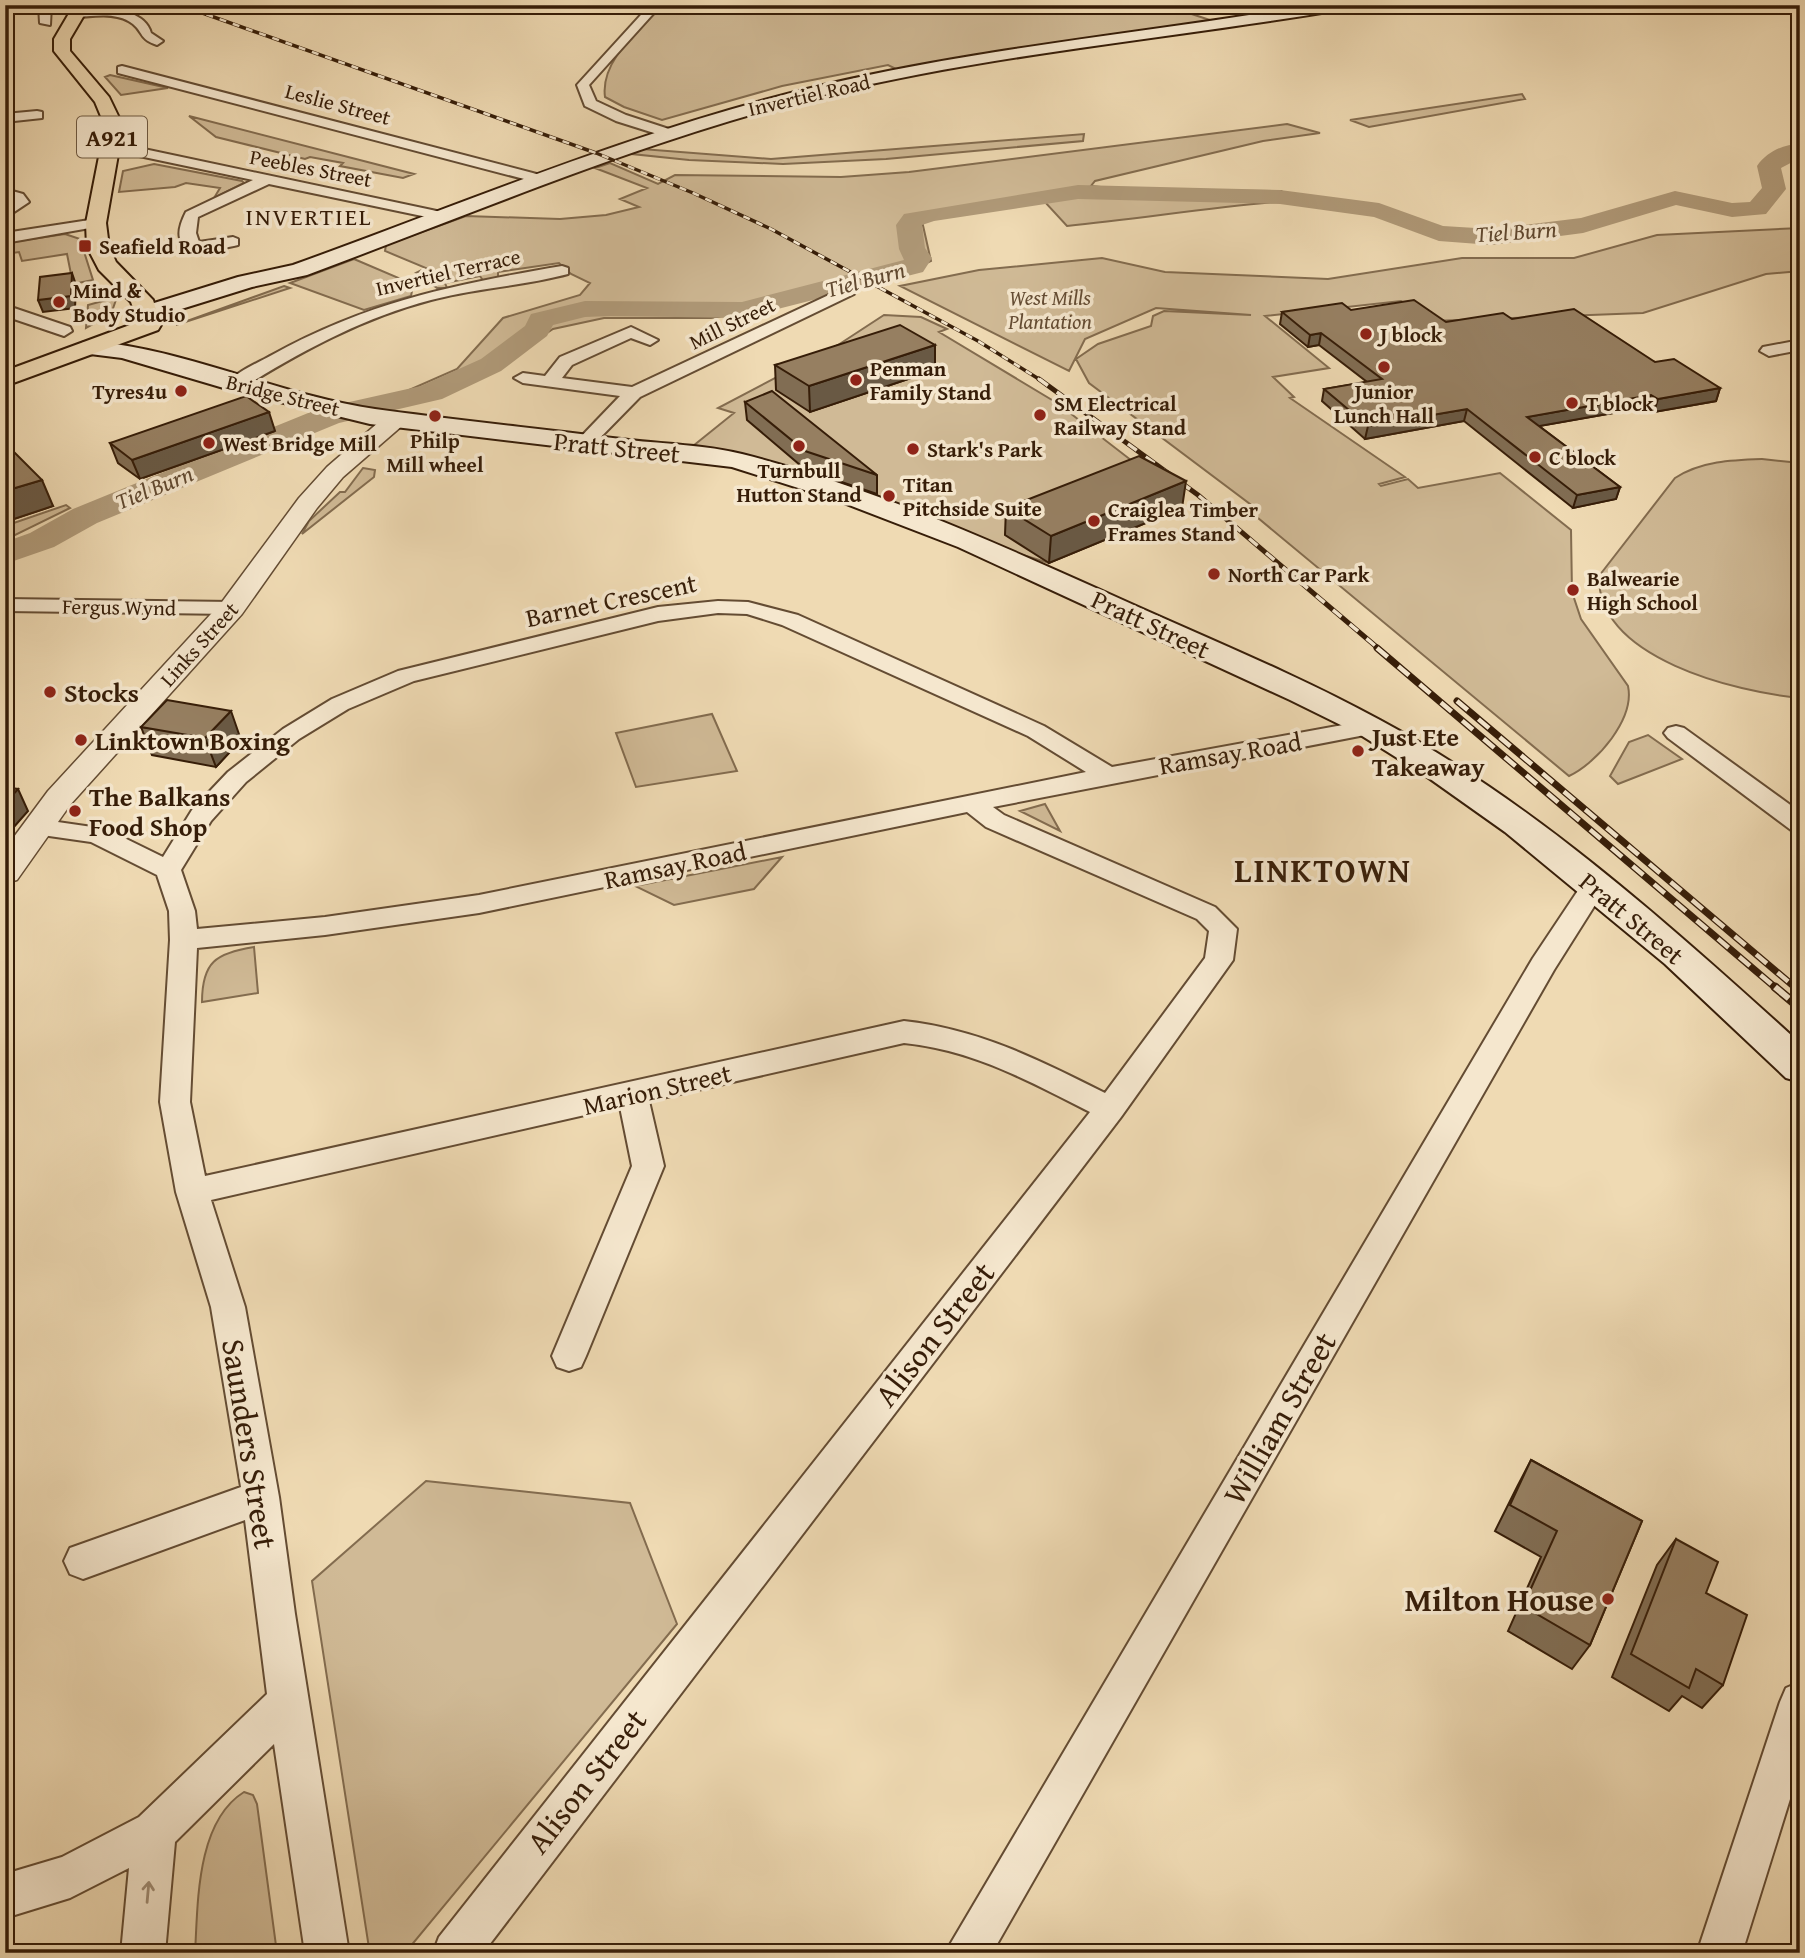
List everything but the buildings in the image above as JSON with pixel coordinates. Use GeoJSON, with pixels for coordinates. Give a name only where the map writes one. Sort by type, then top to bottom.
{"type":"FeatureCollection","features":[{"type":"Feature","properties":{"kind":"main road","name":"Invertiel Road"},"geometry":{"type":"LineString","coordinates":[[148,319],[258,278],[299,270],[670,134],[819,91],[920,70],[1340,5]]}},
{"type":"Feature","properties":{"kind":"main road","name":"A921"},"geometry":{"type":"LineString","coordinates":[[80,10],[61,42],[61,50],[65,59],[100,93],[112,111],[111,146],[96,223],[98,247],[107,265],[142,300],[148,319]]}},
{"type":"Feature","properties":{"kind":"main road","name":"Invertiel Road"},"geometry":{"type":"LineString","coordinates":[[148,319],[187,310],[289,276],[299,270]]}},
{"type":"Feature","properties":{"kind":"main road"},"geometry":{"type":"LineString","coordinates":[[5,368],[148,319],[154,346],[173,365]]}},
{"type":"Feature","properties":{"kind":"main road"},"geometry":{"type":"LineString","coordinates":[[5,379],[91,340]]}},
{"type":"Feature","properties":{"kind":"main road","name":"Bridge Street"},"geometry":{"type":"LineString","coordinates":[[91,340],[236,384],[383,418]]}},
{"type":"Feature","properties":{"kind":"main road","name":"Pratt Street"},"geometry":{"type":"LineString","coordinates":[[383,418],[583,444],[735,460],[846,494],[1052,578],[1370,727],[1497,809],[1678,955],[1800,1067]]}},
{"type":"Feature","properties":{"kind":"street"},"geometry":{"type":"LineString","coordinates":[[29,22],[46,22],[45,5]]}},
{"type":"Feature","properties":{"kind":"street"},"geometry":{"type":"LineString","coordinates":[[656,5],[583,85],[590,103],[621,118],[670,134]]}},
{"type":"Feature","properties":{"kind":"street"},"geometry":{"type":"LineString","coordinates":[[80,10],[134,18],[145,30],[145,35],[157,41]]}},
{"type":"Feature","properties":{"kind":"street","name":"Leslie Street"},"geometry":{"type":"LineString","coordinates":[[122,70],[543,180]]}},
{"type":"Feature","properties":{"kind":"street"},"geometry":{"type":"LineString","coordinates":[[5,118],[20,109],[37,115]]}},
{"type":"Feature","properties":{"kind":"street","name":"Peebles Street"},"geometry":{"type":"LineString","coordinates":[[111,146],[446,217]]}},
{"type":"Feature","properties":{"kind":"street","name":"Peebles Street"},"geometry":{"type":"LineString","coordinates":[[107,166],[167,160]]}},
{"type":"Feature","properties":{"kind":"street"},"geometry":{"type":"LineString","coordinates":[[233,242],[194,247],[188,233],[191,215],[265,180]]}},
{"type":"Feature","properties":{"kind":"street"},"geometry":{"type":"LineString","coordinates":[[5,193],[18,197],[22,202],[5,214]]}},
{"type":"Feature","properties":{"kind":"street"},"geometry":{"type":"LineString","coordinates":[[5,238],[96,223]]}},
{"type":"Feature","properties":{"kind":"street","name":"Invertiel Terrace"},"geometry":{"type":"LineString","coordinates":[[236,384],[301,345],[380,310],[478,286],[562,271]]}},
{"type":"Feature","properties":{"kind":"street","name":"Mill Street"},"geometry":{"type":"LineString","coordinates":[[583,444],[634,393],[849,291]]}},
{"type":"Feature","properties":{"kind":"street"},"geometry":{"type":"LineString","coordinates":[[5,310],[64,331]]}},
{"type":"Feature","properties":{"kind":"street","name":"Mill Street"},"geometry":{"type":"LineString","coordinates":[[549,382],[566,361],[631,332],[650,340]]}},
{"type":"Feature","properties":{"kind":"street"},"geometry":{"type":"LineString","coordinates":[[1769,351],[1800,345]]}},
{"type":"Feature","properties":{"kind":"street"},"geometry":{"type":"LineString","coordinates":[[523,378],[634,393]]}},
{"type":"Feature","properties":{"kind":"street","name":"Links Street"},"geometry":{"type":"LineString","coordinates":[[5,872],[59,797],[232,608],[307,503],[383,418]]}},
{"type":"Feature","properties":{"kind":"street","name":"Fergus Wynd"},"geometry":{"type":"LineString","coordinates":[[5,606],[232,608]]}},
{"type":"Feature","properties":{"kind":"street","name":"Barnet Crescent"},"geometry":{"type":"LineString","coordinates":[[168,870],[201,816],[237,777],[291,734],[340,704],[406,676],[658,614],[718,607],[748,607],[790,620],[1036,731],[1108,775]]}},
{"type":"Feature","properties":{"kind":"street","name":"Ramsay Road"},"geometry":{"type":"LineString","coordinates":[[184,940],[325,926],[478,904],[1108,775],[1370,727]]}},
{"type":"Feature","properties":{"kind":"street"},"geometry":{"type":"LineString","coordinates":[[1676,733],[1800,824]]}},
{"type":"Feature","properties":{"kind":"street","name":"Alison Street"},"geometry":{"type":"LineString","coordinates":[[455,1953],[1110,1109],[1219,960],[1223,929],[1206,913],[995,821],[972,803]]}},
{"type":"Feature","properties":{"kind":"street"},"geometry":{"type":"LineString","coordinates":[[37,827],[97,835],[168,870],[182,911],[184,940]]}},
{"type":"Feature","properties":{"kind":"street","name":"William Street"},"geometry":{"type":"LineString","coordinates":[[967,1953],[1543,965],[1594,886]]}},
{"type":"Feature","properties":{"kind":"street","name":"Saunders Street"},"geometry":{"type":"LineString","coordinates":[[184,940],[175,1102],[192,1192],[229,1307],[261,1497],[327,1953]]}},
{"type":"Feature","properties":{"kind":"street","name":"Marion Street"},"geometry":{"type":"LineString","coordinates":[[192,1192],[904,1032],[940,1034],[975,1043],[1110,1109]]}},
{"type":"Feature","properties":{"kind":"street"},"geometry":{"type":"LineString","coordinates":[[569,1356],[648,1166],[633,1095]]}},
{"type":"Feature","properties":{"kind":"street"},"geometry":{"type":"LineString","coordinates":[[83,1561],[261,1497]]}},
{"type":"Feature","properties":{"kind":"street"},"geometry":{"type":"LineString","coordinates":[[5,1896],[70,1876],[154,1832],[289,1701]]}},
{"type":"Feature","properties":{"kind":"street"},"geometry":{"type":"LineString","coordinates":[[1719,1953],[1800,1702]]}},
{"type":"Feature","properties":{"kind":"street"},"geometry":{"type":"LineString","coordinates":[[143,1953],[154,1832]]}},
{"type":"Feature","properties":{"kind":"green space"},"geometry":{"type":"Polygon","coordinates":[[[663,5],[1164,5],[1213,21],[898,70],[888,65],[782,86],[662,120],[624,107],[605,97],[605,83],[615,58],[663,5]]]}},
{"type":"Feature","properties":{"kind":"green space"},"geometry":{"type":"Polygon","coordinates":[[[110,75],[168,88],[121,95],[105,77],[110,75]]]}},
{"type":"Feature","properties":{"kind":"green space"},"geometry":{"type":"Polygon","coordinates":[[[1522,94],[1525,99],[1369,127],[1350,120],[1522,94]]]}},
{"type":"Feature","properties":{"kind":"green space"},"geometry":{"type":"Polygon","coordinates":[[[189,116],[414,174],[403,178],[340,166],[343,163],[310,157],[305,159],[216,137],[189,116]]]}},
{"type":"Feature","properties":{"kind":"green space"},"geometry":{"type":"Polygon","coordinates":[[[1287,124],[1320,133],[1263,141],[1095,181],[1091,186],[1130,190],[1281,191],[1276,202],[1067,226],[1045,202],[922,221],[931,261],[916,268],[758,311],[711,318],[604,318],[553,329],[481,377],[405,405],[402,393],[457,369],[503,318],[580,295],[590,283],[571,274],[559,263],[498,272],[498,280],[484,282],[480,276],[445,283],[447,288],[437,288],[429,282],[437,279],[431,274],[420,276],[416,273],[426,268],[385,251],[386,245],[466,216],[560,219],[606,215],[639,207],[620,199],[647,188],[595,168],[610,163],[658,184],[675,175],[841,177],[909,172],[1287,124]]]}},
{"type":"Feature","properties":{"kind":"green space"},"geometry":{"type":"Polygon","coordinates":[[[1084,134],[1083,141],[886,159],[783,164],[689,160],[632,154],[642,149],[771,159],[1084,134]]]}},
{"type":"Feature","properties":{"kind":"green space"},"geometry":{"type":"Polygon","coordinates":[[[154,164],[244,183],[214,198],[220,188],[186,183],[175,187],[119,192],[123,171],[154,164]]]}},
{"type":"Feature","properties":{"kind":"green space","name":"West Mills Plantation"},"geometry":{"type":"Polygon","coordinates":[[[1800,228],[1800,271],[1766,274],[1643,313],[1432,321],[1401,301],[1265,316],[1329,368],[1273,377],[1294,397],[1290,398],[1405,477],[1379,484],[1381,486],[1408,479],[1418,488],[1500,473],[1571,530],[1572,592],[1581,619],[1628,686],[1629,699],[1620,726],[1602,751],[1569,776],[1252,513],[1258,510],[1089,383],[1076,359],[1098,344],[1151,326],[1153,316],[1164,311],[1251,315],[1156,308],[1085,339],[1069,371],[900,286],[979,270],[1102,258],[1165,272],[1328,279],[1462,258],[1574,258],[1657,235],[1800,228]]]}},
{"type":"Feature","properties":{"kind":"green space"},"geometry":{"type":"Polygon","coordinates":[[[65,234],[80,239],[93,280],[73,284],[67,254],[22,261],[19,252],[5,254],[5,243],[65,234]]]}},
{"type":"Feature","properties":{"kind":"green space"},"geometry":{"type":"Polygon","coordinates":[[[354,259],[401,279],[412,291],[411,296],[364,310],[290,283],[354,259]]]}},
{"type":"Feature","properties":{"kind":"green space"},"geometry":{"type":"Polygon","coordinates":[[[284,286],[290,288],[176,325],[284,286]]]}},
{"type":"Feature","properties":{"kind":"green space"},"geometry":{"type":"Polygon","coordinates":[[[117,297],[111,314],[86,328],[88,305],[117,297]]]}},
{"type":"Feature","properties":{"kind":"green space","name":"Stark's Park"},"geometry":{"type":"Polygon","coordinates":[[[884,315],[921,317],[947,329],[939,332],[1057,403],[1140,467],[1049,563],[1007,550],[808,472],[693,446],[734,413],[718,408],[838,345],[884,315]]]}},
{"type":"Feature","properties":{"kind":"green space"},"geometry":{"type":"Polygon","coordinates":[[[1762,459],[1800,463],[1800,698],[1708,679],[1675,666],[1645,649],[1621,629],[1604,605],[1599,576],[1675,478],[1706,465],[1762,459]]]}},
{"type":"Feature","properties":{"kind":"green space"},"geometry":{"type":"Polygon","coordinates":[[[363,468],[375,470],[374,477],[302,534],[309,521],[340,492],[345,492],[363,468]]]}},
{"type":"Feature","properties":{"kind":"green space"},"geometry":{"type":"Polygon","coordinates":[[[66,505],[70,508],[5,540],[5,526],[66,505]]]}},
{"type":"Feature","properties":{"kind":"green space"},"geometry":{"type":"Polygon","coordinates":[[[712,714],[737,771],[636,787],[616,733],[712,714]]]}},
{"type":"Feature","properties":{"kind":"green space"},"geometry":{"type":"Polygon","coordinates":[[[1648,735],[1682,759],[1618,784],[1610,776],[1629,742],[1648,735]]]}},
{"type":"Feature","properties":{"kind":"green space"},"geometry":{"type":"Polygon","coordinates":[[[1045,804],[1060,831],[1020,811],[1045,804]]]}},
{"type":"Feature","properties":{"kind":"green space"},"geometry":{"type":"Polygon","coordinates":[[[782,857],[754,889],[674,905],[635,886],[782,857]]]}},
{"type":"Feature","properties":{"kind":"green space"},"geometry":{"type":"Polygon","coordinates":[[[254,947],[258,993],[202,1002],[205,977],[214,962],[230,952],[254,947]]]}},
{"type":"Feature","properties":{"kind":"green space"},"geometry":{"type":"Polygon","coordinates":[[[426,1481],[630,1503],[677,1624],[405,1953],[383,1953],[369,1948],[312,1581],[426,1481]]]}},
{"type":"Feature","properties":{"kind":"green space"},"geometry":{"type":"Polygon","coordinates":[[[244,1792],[253,1795],[257,1804],[277,1953],[195,1953],[199,1888],[208,1843],[228,1805],[244,1792]]]}},
{"type":"Feature","properties":{"kind":"waterway","name":"Tiel Burn"},"geometry":{"type":"LineString","coordinates":[[5,554],[42,540],[85,516],[329,416],[431,393],[491,365],[537,330],[541,320],[561,313],[611,308],[742,310],[914,266],[919,258],[912,249],[909,225],[913,219],[934,214],[1078,192],[1280,197],[1379,210],[1439,233],[1492,237],[1583,225],[1675,198],[1732,210],[1757,209],[1774,189],[1769,166],[1790,151],[1800,151]]}},
{"type":"Feature","properties":{"kind":"railway"},"geometry":{"type":"LineString","coordinates":[[180,5],[596,153],[693,193],[771,229],[978,341],[1040,380]]}},
{"type":"Feature","properties":{"kind":"railway"},"geometry":{"type":"LineString","coordinates":[[1040,380],[1198,495],[1379,649]]}},
{"type":"Feature","properties":{"kind":"railway"},"geometry":{"type":"LineString","coordinates":[[1377,648],[1777,989]]}},
{"type":"Feature","properties":{"kind":"railway"},"geometry":{"type":"LineString","coordinates":[[1457,701],[1797,989]]}},
{"type":"Feature","properties":{"kind":"railway"},"geometry":{"type":"LineString","coordinates":[[1775,987],[1800,1008]]}},
{"type":"Feature","properties":{"kind":"railway"},"geometry":{"type":"LineString","coordinates":[[1795,987],[1800,991]]}},
{"type":"Feature","properties":{"kind":"place","name":"Seafield Road"},"geometry":{"type":"Point","coordinates":[85,246]}},
{"type":"Feature","properties":{"kind":"place","name":"Mind & Body Studio"},"geometry":{"type":"Point","coordinates":[59,302]}},
{"type":"Feature","properties":{"kind":"place","name":"J block"},"geometry":{"type":"Point","coordinates":[1366,334]}},
{"type":"Feature","properties":{"kind":"place","name":"Junior Lunch Hall"},"geometry":{"type":"Point","coordinates":[1384,367]}},
{"type":"Feature","properties":{"kind":"place","name":"Penman Family Stand"},"geometry":{"type":"Point","coordinates":[856,380]}},
{"type":"Feature","properties":{"kind":"place","name":"Tyres4u"},"geometry":{"type":"Point","coordinates":[181,391]}},
{"type":"Feature","properties":{"kind":"place","name":"T block"},"geometry":{"type":"Point","coordinates":[1572,403]}},
{"type":"Feature","properties":{"kind":"place","name":"SM Electrical Railway Stand"},"geometry":{"type":"Point","coordinates":[1040,415]}},
{"type":"Feature","properties":{"kind":"place","name":"Philp Mill wheel"},"geometry":{"type":"Point","coordinates":[435,416]}},
{"type":"Feature","properties":{"kind":"place","name":"West Bridge Mill"},"geometry":{"type":"Point","coordinates":[209,443]}},
{"type":"Feature","properties":{"kind":"place","name":"Turnbull Hutton Stand"},"geometry":{"type":"Point","coordinates":[799,446]}},
{"type":"Feature","properties":{"kind":"place","name":"Stark's Park"},"geometry":{"type":"Point","coordinates":[913,449]}},
{"type":"Feature","properties":{"kind":"place","name":"C block"},"geometry":{"type":"Point","coordinates":[1535,457]}},
{"type":"Feature","properties":{"kind":"place","name":"Titan Pitchside Suite"},"geometry":{"type":"Point","coordinates":[889,496]}},
{"type":"Feature","properties":{"kind":"place","name":"Craiglea Timber Frames Stand"},"geometry":{"type":"Point","coordinates":[1094,521]}},
{"type":"Feature","properties":{"kind":"place","name":"North Car Park"},"geometry":{"type":"Point","coordinates":[1214,574]}},
{"type":"Feature","properties":{"kind":"place","name":"Balwearie High School"},"geometry":{"type":"Point","coordinates":[1573,590]}},
{"type":"Feature","properties":{"kind":"place","name":"Stocks"},"geometry":{"type":"Point","coordinates":[50,692]}},
{"type":"Feature","properties":{"kind":"place","name":"Linktown Boxing"},"geometry":{"type":"Point","coordinates":[81,740]}},
{"type":"Feature","properties":{"kind":"place","name":"Just Ete Takeaway"},"geometry":{"type":"Point","coordinates":[1358,751]}},
{"type":"Feature","properties":{"kind":"place","name":"The Balkans Food Shop"},"geometry":{"type":"Point","coordinates":[75,811]}},
{"type":"Feature","properties":{"kind":"place","name":"Milton House"},"geometry":{"type":"Point","coordinates":[1608,1599]}},
{"type":"Feature","properties":{"kind":"district","name":"INVERTIEL"},"geometry":{"type":"Point","coordinates":[309,216]}},
{"type":"Feature","properties":{"kind":"district","name":"LINKTOWN"},"geometry":{"type":"Point","coordinates":[1323,870]}}]}
